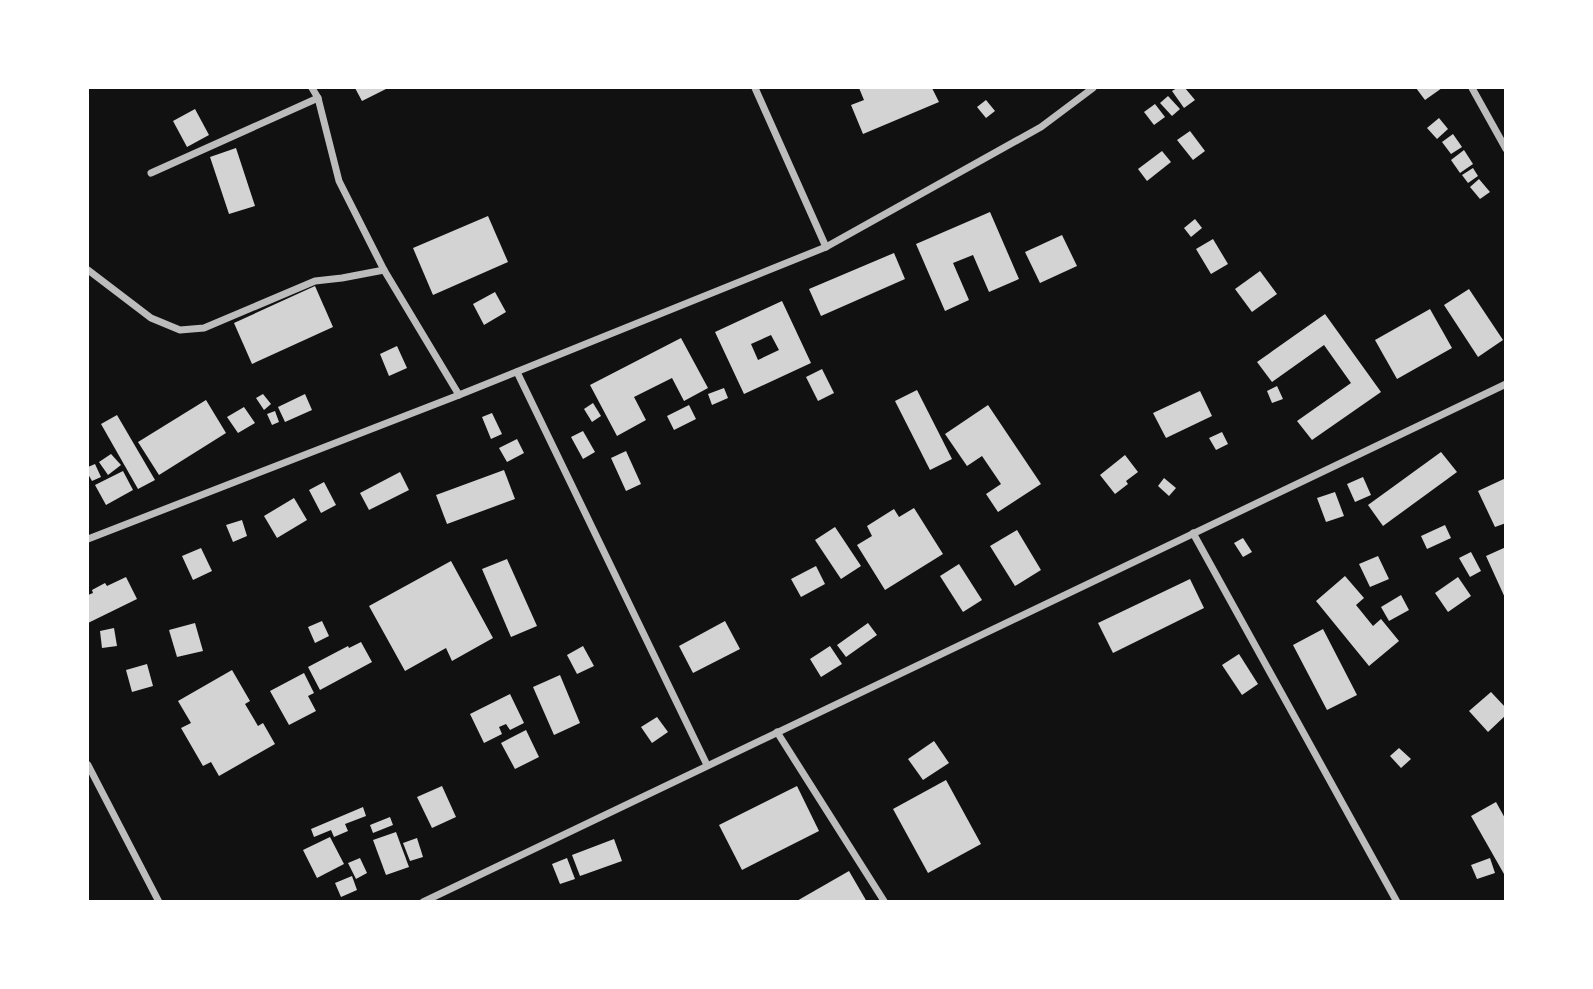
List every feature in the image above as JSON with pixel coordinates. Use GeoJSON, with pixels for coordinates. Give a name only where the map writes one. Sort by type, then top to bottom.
{"type":"FeatureCollection","features":[{"type":"Feature","properties":{"kind":"street"},"geometry":{"type":"LineString","coordinates":[[312,88],[317,97],[339,181],[384,270],[460,395]]}},
{"type":"Feature","properties":{"kind":"street"},"geometry":{"type":"LineString","coordinates":[[755,88],[826,247]]}},
{"type":"Feature","properties":{"kind":"street"},"geometry":{"type":"LineString","coordinates":[[88,539],[460,395],[826,247],[1041,127],[1093,88]]}},
{"type":"Feature","properties":{"kind":"street"},"geometry":{"type":"LineString","coordinates":[[1472,88],[1506,149]]}},
{"type":"Feature","properties":{"kind":"street"},"geometry":{"type":"LineString","coordinates":[[151,173],[317,97]]}},
{"type":"Feature","properties":{"kind":"street"},"geometry":{"type":"LineString","coordinates":[[88,270],[151,318],[180,330],[204,328],[314,281],[384,270]]}},
{"type":"Feature","properties":{"kind":"street"},"geometry":{"type":"LineString","coordinates":[[517,372],[707,765]]}},
{"type":"Feature","properties":{"kind":"street"},"geometry":{"type":"LineString","coordinates":[[423,901],[1506,384]]}},
{"type":"Feature","properties":{"kind":"street"},"geometry":{"type":"LineString","coordinates":[[1194,533],[1396,901]]}},
{"type":"Feature","properties":{"kind":"street"},"geometry":{"type":"LineString","coordinates":[[777,732],[884,901]]}},
{"type":"Feature","properties":{"kind":"street"},"geometry":{"type":"LineString","coordinates":[[88,765],[159,901]]}},
{"type":"Feature","properties":{"kind":"building"},"geometry":{"type":"Polygon","coordinates":[[[355,88],[388,88],[362,101],[355,88]]]}},
{"type":"Feature","properties":{"kind":"building"},"geometry":{"type":"Polygon","coordinates":[[[859,88],[932,88],[939,102],[863,134],[851,105],[864,100],[859,88]]]}},
{"type":"Feature","properties":{"kind":"building"},"geometry":{"type":"Polygon","coordinates":[[[1185,88],[1195,100],[1184,108],[1172,91],[1185,88]]]}},
{"type":"Feature","properties":{"kind":"building"},"geometry":{"type":"Polygon","coordinates":[[[1416,88],[1442,88],[1425,100],[1416,88]]]}},
{"type":"Feature","properties":{"kind":"building"},"geometry":{"type":"Polygon","coordinates":[[[1168,96],[1180,109],[1172,116],[1160,103],[1168,96]]]}},
{"type":"Feature","properties":{"kind":"building"},"geometry":{"type":"Polygon","coordinates":[[[986,100],[995,111],[986,118],[977,107],[986,100]]]}},
{"type":"Feature","properties":{"kind":"building"},"geometry":{"type":"Polygon","coordinates":[[[1155,104],[1165,117],[1154,125],[1144,112],[1155,104]]]}},
{"type":"Feature","properties":{"kind":"building"},"geometry":{"type":"Polygon","coordinates":[[[195,109],[209,135],[187,147],[173,121],[195,109]]]}},
{"type":"Feature","properties":{"kind":"building"},"geometry":{"type":"Polygon","coordinates":[[[1439,118],[1448,129],[1437,139],[1427,128],[1439,118]]]}},
{"type":"Feature","properties":{"kind":"building"},"geometry":{"type":"Polygon","coordinates":[[[1190,131],[1205,151],[1193,160],[1177,140],[1190,131]]]}},
{"type":"Feature","properties":{"kind":"building"},"geometry":{"type":"Polygon","coordinates":[[[1453,134],[1462,147],[1451,154],[1442,142],[1453,134]]]}},
{"type":"Feature","properties":{"kind":"building"},"geometry":{"type":"Polygon","coordinates":[[[236,148],[255,206],[229,214],[210,157],[236,148]]]}},
{"type":"Feature","properties":{"kind":"building"},"geometry":{"type":"Polygon","coordinates":[[[1464,150],[1473,164],[1460,173],[1451,160],[1464,150]]]}},
{"type":"Feature","properties":{"kind":"building"},"geometry":{"type":"Polygon","coordinates":[[[1162,151],[1171,162],[1147,181],[1138,169],[1162,151]]]}},
{"type":"Feature","properties":{"kind":"building"},"geometry":{"type":"Polygon","coordinates":[[[1473,168],[1478,176],[1468,183],[1462,175],[1473,168]]]}},
{"type":"Feature","properties":{"kind":"building"},"geometry":{"type":"Polygon","coordinates":[[[1479,179],[1490,192],[1480,199],[1470,187],[1479,179]]]}},
{"type":"Feature","properties":{"kind":"building"},"geometry":{"type":"Polygon","coordinates":[[[990,212],[1019,279],[989,292],[973,255],[953,263],[969,300],[945,311],[916,244],[990,212]]]}},
{"type":"Feature","properties":{"kind":"building"},"geometry":{"type":"Polygon","coordinates":[[[488,216],[508,262],[433,295],[413,248],[488,216]]]}},
{"type":"Feature","properties":{"kind":"building"},"geometry":{"type":"Polygon","coordinates":[[[1195,219],[1202,228],[1191,237],[1184,228],[1195,219]]]}},
{"type":"Feature","properties":{"kind":"building"},"geometry":{"type":"Polygon","coordinates":[[[1062,235],[1077,266],[1040,283],[1025,252],[1062,235]]]}},
{"type":"Feature","properties":{"kind":"building"},"geometry":{"type":"Polygon","coordinates":[[[1213,239],[1228,264],[1211,274],[1196,249],[1213,239]]]}},
{"type":"Feature","properties":{"kind":"building"},"geometry":{"type":"Polygon","coordinates":[[[894,253],[905,279],[821,316],[809,289],[894,253]]]}},
{"type":"Feature","properties":{"kind":"building"},"geometry":{"type":"Polygon","coordinates":[[[1260,271],[1277,294],[1252,312],[1235,289],[1260,271]]]}},
{"type":"Feature","properties":{"kind":"building"},"geometry":{"type":"Polygon","coordinates":[[[315,286],[333,327],[252,364],[234,323],[315,286]]]}},
{"type":"Feature","properties":{"kind":"building"},"geometry":{"type":"Polygon","coordinates":[[[1469,289],[1503,340],[1478,357],[1444,305],[1469,289]]]}},
{"type":"Feature","properties":{"kind":"building"},"geometry":{"type":"Polygon","coordinates":[[[495,292],[506,312],[484,325],[473,304],[495,292]]]}},
{"type":"Feature","properties":{"kind":"building"},"geometry":{"type":"Polygon","coordinates":[[[782,301],[811,363],[744,394],[715,332],[782,301]],[[771,335],[751,344],[758,360],[779,350],[771,335]]]}},
{"type":"Feature","properties":{"kind":"building"},"geometry":{"type":"Polygon","coordinates":[[[1430,309],[1452,348],[1397,379],[1375,340],[1430,309]]]}},
{"type":"Feature","properties":{"kind":"building"},"geometry":{"type":"Polygon","coordinates":[[[1325,314],[1381,392],[1312,440],[1297,421],[1351,383],[1324,345],[1272,382],[1257,362],[1325,314]]]}},
{"type":"Feature","properties":{"kind":"building"},"geometry":{"type":"Polygon","coordinates":[[[681,338],[708,388],[684,401],[672,378],[634,397],[646,420],[617,436],[590,385],[681,338]]]}},
{"type":"Feature","properties":{"kind":"building"},"geometry":{"type":"Polygon","coordinates":[[[397,346],[407,368],[389,376],[380,354],[397,346]]]}},
{"type":"Feature","properties":{"kind":"building"},"geometry":{"type":"Polygon","coordinates":[[[822,369],[834,393],[818,401],[806,377],[822,369]]]}},
{"type":"Feature","properties":{"kind":"building"},"geometry":{"type":"Polygon","coordinates":[[[1277,386],[1283,399],[1272,403],[1267,391],[1277,386]]]}},
{"type":"Feature","properties":{"kind":"building"},"geometry":{"type":"Polygon","coordinates":[[[724,388],[728,398],[712,405],[708,394],[724,388]]]}},
{"type":"Feature","properties":{"kind":"building"},"geometry":{"type":"Polygon","coordinates":[[[917,390],[952,459],[930,470],[895,401],[917,390]]]}},
{"type":"Feature","properties":{"kind":"building"},"geometry":{"type":"Polygon","coordinates":[[[1200,391],[1212,416],[1166,438],[1153,413],[1200,391]]]}},
{"type":"Feature","properties":{"kind":"building"},"geometry":{"type":"Polygon","coordinates":[[[263,394],[271,404],[264,410],[256,398],[263,394]]]}},
{"type":"Feature","properties":{"kind":"building"},"geometry":{"type":"Polygon","coordinates":[[[305,394],[312,410],[285,422],[278,407],[305,394]]]}},
{"type":"Feature","properties":{"kind":"building"},"geometry":{"type":"Polygon","coordinates":[[[206,400],[226,433],[159,475],[138,442],[206,400]]]}},
{"type":"Feature","properties":{"kind":"building"},"geometry":{"type":"Polygon","coordinates":[[[593,403],[601,416],[592,422],[584,409],[593,403]]]}},
{"type":"Feature","properties":{"kind":"building"},"geometry":{"type":"Polygon","coordinates":[[[689,405],[696,419],[674,430],[667,416],[689,405]]]}},
{"type":"Feature","properties":{"kind":"building"},"geometry":{"type":"Polygon","coordinates":[[[988,405],[1041,484],[998,512],[986,494],[1001,484],[982,456],[967,466],[945,434],[988,405]]]}},
{"type":"Feature","properties":{"kind":"building"},"geometry":{"type":"Polygon","coordinates":[[[244,407],[255,423],[238,433],[227,417],[244,407]]]}},
{"type":"Feature","properties":{"kind":"building"},"geometry":{"type":"Polygon","coordinates":[[[275,411],[279,422],[272,425],[267,414],[275,411]]]}},
{"type":"Feature","properties":{"kind":"building"},"geometry":{"type":"Polygon","coordinates":[[[492,413],[502,434],[491,439],[482,417],[492,413]]]}},
{"type":"Feature","properties":{"kind":"building"},"geometry":{"type":"Polygon","coordinates":[[[117,415],[155,480],[138,489],[101,424],[117,415]]]}},
{"type":"Feature","properties":{"kind":"building"},"geometry":{"type":"Polygon","coordinates":[[[583,431],[595,452],[583,459],[571,437],[583,431]]]}},
{"type":"Feature","properties":{"kind":"building"},"geometry":{"type":"Polygon","coordinates":[[[1222,432],[1228,444],[1216,450],[1209,438],[1222,432]]]}},
{"type":"Feature","properties":{"kind":"building"},"geometry":{"type":"Polygon","coordinates":[[[517,439],[524,453],[507,462],[499,448],[517,439]]]}},
{"type":"Feature","properties":{"kind":"building"},"geometry":{"type":"Polygon","coordinates":[[[626,451],[641,484],[626,491],[611,458],[626,451]]]}},
{"type":"Feature","properties":{"kind":"building"},"geometry":{"type":"Polygon","coordinates":[[[1441,452],[1457,472],[1383,526],[1368,505],[1441,452]]]}},
{"type":"Feature","properties":{"kind":"building"},"geometry":{"type":"Polygon","coordinates":[[[111,454],[121,465],[108,475],[99,462],[111,454]]]}},
{"type":"Feature","properties":{"kind":"building"},"geometry":{"type":"Polygon","coordinates":[[[1125,455],[1138,472],[1115,494],[1100,475],[1125,455]]]}},
{"type":"Feature","properties":{"kind":"building"},"geometry":{"type":"Polygon","coordinates":[[[95,464],[101,477],[92,481],[88,467],[95,464]]]}},
{"type":"Feature","properties":{"kind":"building"},"geometry":{"type":"Polygon","coordinates":[[[504,470],[515,499],[447,524],[436,495],[504,470]]]}},
{"type":"Feature","properties":{"kind":"building"},"geometry":{"type":"Polygon","coordinates":[[[123,471],[133,490],[106,505],[95,485],[123,471]]]}},
{"type":"Feature","properties":{"kind":"building"},"geometry":{"type":"Polygon","coordinates":[[[400,472],[409,490],[369,510],[360,493],[400,472]]]}},
{"type":"Feature","properties":{"kind":"building"},"geometry":{"type":"Polygon","coordinates":[[[1363,477],[1371,495],[1355,502],[1347,484],[1363,477]]]}},
{"type":"Feature","properties":{"kind":"building"},"geometry":{"type":"Polygon","coordinates":[[[1164,478],[1176,488],[1169,496],[1158,486],[1164,478]]]}},
{"type":"Feature","properties":{"kind":"building"},"geometry":{"type":"Polygon","coordinates":[[[1506,478],[1506,523],[1495,527],[1478,491],[1506,478]]]}},
{"type":"Feature","properties":{"kind":"building"},"geometry":{"type":"Polygon","coordinates":[[[324,482],[336,505],[321,513],[309,490],[324,482]]]}},
{"type":"Feature","properties":{"kind":"building"},"geometry":{"type":"Polygon","coordinates":[[[1335,492],[1344,516],[1326,522],[1317,498],[1335,492]]]}},
{"type":"Feature","properties":{"kind":"building"},"geometry":{"type":"Polygon","coordinates":[[[294,498],[307,520],[277,538],[264,516],[294,498]]]}},
{"type":"Feature","properties":{"kind":"building"},"geometry":{"type":"Polygon","coordinates":[[[914,508],[943,554],[885,590],[857,545],[872,536],[867,526],[894,509],[899,517],[914,508]]]}},
{"type":"Feature","properties":{"kind":"building"},"geometry":{"type":"Polygon","coordinates":[[[242,520],[247,536],[233,542],[226,525],[242,520]]]}},
{"type":"Feature","properties":{"kind":"building"},"geometry":{"type":"Polygon","coordinates":[[[1445,525],[1451,538],[1427,549],[1421,536],[1445,525]]]}},
{"type":"Feature","properties":{"kind":"building"},"geometry":{"type":"Polygon","coordinates":[[[835,527],[861,566],[841,579],[815,540],[835,527]]]}},
{"type":"Feature","properties":{"kind":"building"},"geometry":{"type":"Polygon","coordinates":[[[1017,530],[1041,570],[1015,586],[990,546],[1017,530]]]}},
{"type":"Feature","properties":{"kind":"building"},"geometry":{"type":"Polygon","coordinates":[[[1243,538],[1252,552],[1243,557],[1234,543],[1243,538]]]}},
{"type":"Feature","properties":{"kind":"building"},"geometry":{"type":"Polygon","coordinates":[[[1506,547],[1506,600],[1486,556],[1506,547]]]}},
{"type":"Feature","properties":{"kind":"building"},"geometry":{"type":"Polygon","coordinates":[[[201,548],[212,571],[193,580],[182,556],[201,548]]]}},
{"type":"Feature","properties":{"kind":"building"},"geometry":{"type":"Polygon","coordinates":[[[1471,552],[1481,571],[1470,577],[1459,558],[1471,552]]]}},
{"type":"Feature","properties":{"kind":"building"},"geometry":{"type":"Polygon","coordinates":[[[1378,556],[1389,579],[1370,587],[1359,564],[1378,556]]]}},
{"type":"Feature","properties":{"kind":"building"},"geometry":{"type":"Polygon","coordinates":[[[507,559],[537,626],[511,637],[482,569],[507,559]]]}},
{"type":"Feature","properties":{"kind":"building"},"geometry":{"type":"Polygon","coordinates":[[[451,561],[493,638],[452,661],[446,648],[405,671],[369,606],[451,561]]]}},
{"type":"Feature","properties":{"kind":"building"},"geometry":{"type":"Polygon","coordinates":[[[959,564],[982,600],[963,612],[940,576],[959,564]]]}},
{"type":"Feature","properties":{"kind":"building"},"geometry":{"type":"Polygon","coordinates":[[[816,566],[825,584],[801,597],[791,579],[816,566]]]}},
{"type":"Feature","properties":{"kind":"building"},"geometry":{"type":"Polygon","coordinates":[[[1345,576],[1364,598],[1356,605],[1373,626],[1381,619],[1399,641],[1369,666],[1316,601],[1345,576]]]}},
{"type":"Feature","properties":{"kind":"building"},"geometry":{"type":"Polygon","coordinates":[[[126,577],[137,599],[88,623],[88,595],[93,593],[92,590],[126,577]]]}},
{"type":"Feature","properties":{"kind":"building"},"geometry":{"type":"Polygon","coordinates":[[[1458,577],[1471,596],[1448,612],[1435,593],[1458,577]]]}},
{"type":"Feature","properties":{"kind":"building"},"geometry":{"type":"Polygon","coordinates":[[[1190,579],[1204,608],[1113,653],[1098,623],[1190,579]]]}},
{"type":"Feature","properties":{"kind":"building"},"geometry":{"type":"Polygon","coordinates":[[[1401,595],[1409,610],[1389,621],[1381,607],[1401,595]]]}},
{"type":"Feature","properties":{"kind":"building"},"geometry":{"type":"Polygon","coordinates":[[[322,621],[329,636],[315,643],[308,627],[322,621]]]}},
{"type":"Feature","properties":{"kind":"building"},"geometry":{"type":"Polygon","coordinates":[[[725,621],[740,649],[693,673],[679,646],[725,621]]]}},
{"type":"Feature","properties":{"kind":"building"},"geometry":{"type":"Polygon","coordinates":[[[195,623],[203,651],[177,657],[169,630],[195,623]]]}},
{"type":"Feature","properties":{"kind":"building"},"geometry":{"type":"Polygon","coordinates":[[[868,623],[877,635],[846,657],[837,645],[868,623]]]}},
{"type":"Feature","properties":{"kind":"building"},"geometry":{"type":"Polygon","coordinates":[[[114,628],[117,646],[102,648],[100,631],[114,628]]]}},
{"type":"Feature","properties":{"kind":"building"},"geometry":{"type":"Polygon","coordinates":[[[1323,629],[1357,695],[1327,710],[1293,645],[1323,629]]]}},
{"type":"Feature","properties":{"kind":"building"},"geometry":{"type":"Polygon","coordinates":[[[361,642],[372,662],[320,690],[308,667],[361,642]]]}},
{"type":"Feature","properties":{"kind":"building"},"geometry":{"type":"Polygon","coordinates":[[[583,646],[594,666],[577,674],[567,655],[583,646]]]}},
{"type":"Feature","properties":{"kind":"building"},"geometry":{"type":"Polygon","coordinates":[[[830,646],[842,664],[821,677],[810,659],[830,646]]]}},
{"type":"Feature","properties":{"kind":"building"},"geometry":{"type":"Polygon","coordinates":[[[1239,654],[1258,684],[1242,695],[1222,665],[1239,654]]]}},
{"type":"Feature","properties":{"kind":"building"},"geometry":{"type":"Polygon","coordinates":[[[147,664],[153,686],[132,692],[126,670],[147,664]]]}},
{"type":"Feature","properties":{"kind":"building"},"geometry":{"type":"Polygon","coordinates":[[[232,670],[250,701],[245,704],[258,726],[263,723],[275,744],[219,776],[211,762],[203,766],[181,728],[191,723],[178,701],[232,670]]]}},
{"type":"Feature","properties":{"kind":"building"},"geometry":{"type":"Polygon","coordinates":[[[304,673],[314,693],[308,696],[316,711],[289,725],[270,691],[304,673]]]}},
{"type":"Feature","properties":{"kind":"building"},"geometry":{"type":"Polygon","coordinates":[[[560,675],[580,723],[554,735],[533,687],[560,675]]]}},
{"type":"Feature","properties":{"kind":"building"},"geometry":{"type":"Polygon","coordinates":[[[1491,692],[1506,708],[1506,715],[1488,732],[1469,711],[1491,692]]]}},
{"type":"Feature","properties":{"kind":"building"},"geometry":{"type":"Polygon","coordinates":[[[510,694],[524,723],[510,730],[506,724],[499,727],[502,734],[484,743],[470,714],[510,694]]]}},
{"type":"Feature","properties":{"kind":"building"},"geometry":{"type":"Polygon","coordinates":[[[657,717],[668,732],[652,743],[641,727],[657,717]]]}},
{"type":"Feature","properties":{"kind":"building"},"geometry":{"type":"Polygon","coordinates":[[[526,730],[539,757],[515,769],[501,743],[526,730]]]}},
{"type":"Feature","properties":{"kind":"building"},"geometry":{"type":"Polygon","coordinates":[[[934,741],[949,763],[923,780],[908,759],[934,741]]]}},
{"type":"Feature","properties":{"kind":"building"},"geometry":{"type":"Polygon","coordinates":[[[1399,748],[1411,759],[1401,768],[1390,756],[1399,748]]]}},
{"type":"Feature","properties":{"kind":"building"},"geometry":{"type":"Polygon","coordinates":[[[946,780],[981,844],[928,873],[893,809],[946,780]]]}},
{"type":"Feature","properties":{"kind":"building"},"geometry":{"type":"Polygon","coordinates":[[[442,786],[456,817],[432,828],[417,797],[442,786]]]}},
{"type":"Feature","properties":{"kind":"building"},"geometry":{"type":"Polygon","coordinates":[[[797,786],[819,831],[742,870],[719,825],[797,786]]]}},
{"type":"Feature","properties":{"kind":"building"},"geometry":{"type":"Polygon","coordinates":[[[1496,802],[1506,820],[1504,874],[1471,816],[1496,802]]]}},
{"type":"Feature","properties":{"kind":"building"},"geometry":{"type":"Polygon","coordinates":[[[363,807],[366,816],[345,824],[348,831],[334,837],[331,830],[314,837],[311,829],[363,807]]]}},
{"type":"Feature","properties":{"kind":"building"},"geometry":{"type":"Polygon","coordinates":[[[390,817],[393,825],[373,833],[370,825],[390,817]]]}},
{"type":"Feature","properties":{"kind":"building"},"geometry":{"type":"Polygon","coordinates":[[[396,832],[409,867],[386,875],[373,840],[396,832]]]}},
{"type":"Feature","properties":{"kind":"building"},"geometry":{"type":"Polygon","coordinates":[[[330,837],[344,864],[317,878],[303,850],[330,837]]]}},
{"type":"Feature","properties":{"kind":"building"},"geometry":{"type":"Polygon","coordinates":[[[417,838],[423,857],[410,861],[403,843],[417,838]]]}},
{"type":"Feature","properties":{"kind":"building"},"geometry":{"type":"Polygon","coordinates":[[[614,839],[622,861],[580,876],[572,855],[614,839]]]}},
{"type":"Feature","properties":{"kind":"building"},"geometry":{"type":"Polygon","coordinates":[[[360,858],[367,873],[356,879],[348,863],[360,858]]]}},
{"type":"Feature","properties":{"kind":"building"},"geometry":{"type":"Polygon","coordinates":[[[567,858],[575,879],[560,884],[552,864],[567,858]]]}},
{"type":"Feature","properties":{"kind":"building"},"geometry":{"type":"Polygon","coordinates":[[[1490,858],[1495,873],[1477,879],[1471,865],[1490,858]]]}},
{"type":"Feature","properties":{"kind":"building"},"geometry":{"type":"Polygon","coordinates":[[[849,871],[867,902],[795,902],[849,871]]]}},
{"type":"Feature","properties":{"kind":"building"},"geometry":{"type":"Polygon","coordinates":[[[352,876],[357,890],[341,897],[335,883],[352,876]]]}}]}
